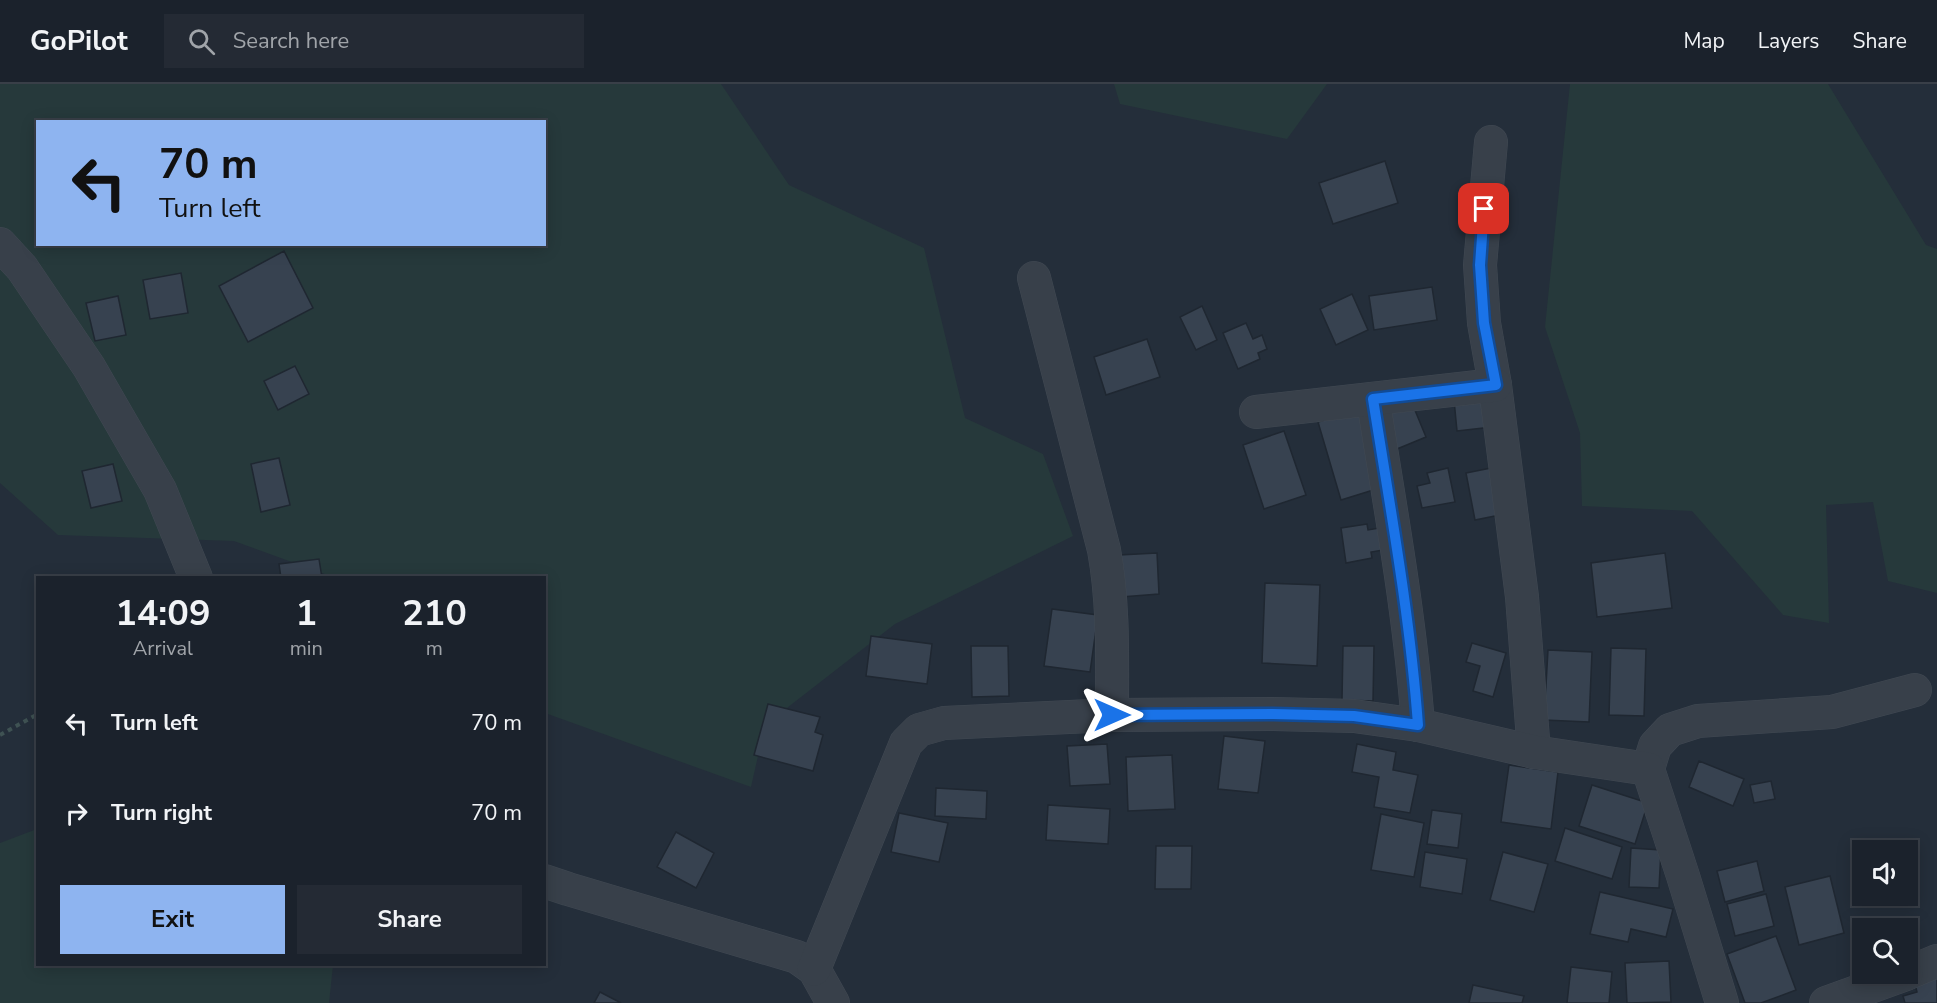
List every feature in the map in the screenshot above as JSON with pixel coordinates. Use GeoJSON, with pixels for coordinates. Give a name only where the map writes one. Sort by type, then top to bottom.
{"type":"FeatureCollection","features":[{"type":"Feature","properties":{"kind":"street"},"geometry":{"type":"LineString","coordinates":[[1491,142],[1480,265],[1484,323],[1496,385],[1522,597],[1534,752]]}},
{"type":"Feature","properties":{"kind":"street"},"geometry":{"type":"LineString","coordinates":[[0,244],[22,268],[89,367],[160,490],[195,576]]}},
{"type":"Feature","properties":{"kind":"street"},"geometry":{"type":"LineString","coordinates":[[1034,278],[1109,578],[1112,631],[1112,715]]}},
{"type":"Feature","properties":{"kind":"street"},"geometry":{"type":"LineString","coordinates":[[1256,412],[1496,385]]}},
{"type":"Feature","properties":{"kind":"street"},"geometry":{"type":"LineString","coordinates":[[1373,399],[1413,653],[1418,725]]}},
{"type":"Feature","properties":{"kind":"street"},"geometry":{"type":"LineString","coordinates":[[1722,1003],[1648,770],[1655,746],[1670,730],[1698,721],[1832,712],[1915,690]]}},
{"type":"Feature","properties":{"kind":"street"},"geometry":{"type":"LineString","coordinates":[[814,969],[906,744],[919,730],[945,723],[1112,715],[1354,716],[1418,725],[1534,752],[1648,770]]}},
{"type":"Feature","properties":{"kind":"street"},"geometry":{"type":"LineString","coordinates":[[546,881],[568,890],[797,957],[814,969],[833,1003]]}},
{"type":"Feature","properties":{"kind":"street"},"geometry":{"type":"LineString","coordinates":[[1918,969],[1937,961]]}},
{"type":"Feature","properties":{"kind":"street"},"geometry":{"type":"LineString","coordinates":[[1826,1003],[1877,984]]}},
{"type":"Feature","properties":{"kind":"path"},"geometry":{"type":"LineString","coordinates":[[0,735],[36,715]]}},
{"type":"Feature","properties":{"kind":"shaded area"},"geometry":{"type":"Polygon","coordinates":[[[0,84],[721,84],[789,185],[924,248],[965,418],[1043,454],[1073,536],[895,624],[765,725],[751,787],[546,713],[546,576],[330,576],[234,541],[58,535],[0,483],[0,84]]]}},
{"type":"Feature","properties":{"kind":"shaded area"},"geometry":{"type":"Polygon","coordinates":[[[1114,84],[1327,84],[1287,139],[1120,104],[1114,84]]]}},
{"type":"Feature","properties":{"kind":"shaded area"},"geometry":{"type":"Polygon","coordinates":[[[1570,84],[1828,84],[1926,245],[1937,249],[1937,593],[1888,581],[1873,502],[1826,505],[1829,623],[1783,615],[1692,511],[1582,506],[1580,433],[1545,327],[1570,84]]]}},
{"type":"Feature","properties":{"kind":"shaded area"},"geometry":{"type":"Polygon","coordinates":[[[36,829],[36,966],[333,966],[329,1003],[0,1003],[0,843],[36,829]]]}},
{"type":"Feature","properties":{"kind":"building"},"geometry":{"type":"Polygon","coordinates":[[[1385,161],[1398,203],[1333,224],[1319,183],[1385,161]]]}},
{"type":"Feature","properties":{"kind":"building"},"geometry":{"type":"Polygon","coordinates":[[[284,251],[313,308],[248,342],[219,286],[284,251]]]}},
{"type":"Feature","properties":{"kind":"building"},"geometry":{"type":"Polygon","coordinates":[[[181,273],[188,313],[150,319],[143,280],[181,273]]]}},
{"type":"Feature","properties":{"kind":"building"},"geometry":{"type":"Polygon","coordinates":[[[1432,287],[1437,320],[1374,330],[1369,296],[1432,287]]]}},
{"type":"Feature","properties":{"kind":"building"},"geometry":{"type":"Polygon","coordinates":[[[1352,294],[1368,330],[1336,345],[1320,309],[1352,294]]]}},
{"type":"Feature","properties":{"kind":"building"},"geometry":{"type":"Polygon","coordinates":[[[118,296],[126,335],[95,341],[86,303],[118,296]]]}},
{"type":"Feature","properties":{"kind":"building"},"geometry":{"type":"Polygon","coordinates":[[[1202,306],[1217,340],[1196,350],[1180,317],[1202,306]]]}},
{"type":"Feature","properties":{"kind":"building"},"geometry":{"type":"Polygon","coordinates":[[[1246,323],[1253,339],[1262,335],[1267,349],[1258,353],[1260,359],[1238,369],[1223,333],[1246,323]]]}},
{"type":"Feature","properties":{"kind":"building"},"geometry":{"type":"Polygon","coordinates":[[[1147,339],[1160,377],[1106,395],[1094,357],[1147,339]]]}},
{"type":"Feature","properties":{"kind":"building"},"geometry":{"type":"Polygon","coordinates":[[[295,366],[309,394],[278,410],[264,381],[295,366]]]}},
{"type":"Feature","properties":{"kind":"building"},"geometry":{"type":"Polygon","coordinates":[[[1489,396],[1492,427],[1457,431],[1454,400],[1489,396]]]}},
{"type":"Feature","properties":{"kind":"building"},"geometry":{"type":"Polygon","coordinates":[[[1412,403],[1426,437],[1397,449],[1383,415],[1412,403]]]}},
{"type":"Feature","properties":{"kind":"building"},"geometry":{"type":"Polygon","coordinates":[[[1360,409],[1383,487],[1341,500],[1318,422],[1360,409]]]}},
{"type":"Feature","properties":{"kind":"building"},"geometry":{"type":"Polygon","coordinates":[[[1284,431],[1306,495],[1264,509],[1243,445],[1284,431]]]}},
{"type":"Feature","properties":{"kind":"building"},"geometry":{"type":"Polygon","coordinates":[[[279,458],[290,505],[261,512],[251,464],[279,458]]]}},
{"type":"Feature","properties":{"kind":"building"},"geometry":{"type":"Polygon","coordinates":[[[113,464],[122,501],[91,508],[82,471],[113,464]]]}},
{"type":"Feature","properties":{"kind":"building"},"geometry":{"type":"Polygon","coordinates":[[[1496,467],[1505,514],[1475,520],[1466,473],[1496,467]]]}},
{"type":"Feature","properties":{"kind":"building"},"geometry":{"type":"Polygon","coordinates":[[[1448,468],[1455,502],[1422,508],[1417,486],[1430,483],[1427,473],[1448,468]]]}},
{"type":"Feature","properties":{"kind":"building"},"geometry":{"type":"Polygon","coordinates":[[[1367,524],[1368,530],[1385,527],[1389,549],[1371,552],[1372,558],[1346,563],[1341,528],[1367,524]]]}},
{"type":"Feature","properties":{"kind":"building"},"geometry":{"type":"Polygon","coordinates":[[[1157,553],[1159,594],[1121,597],[1119,555],[1157,553]]]}},
{"type":"Feature","properties":{"kind":"building"},"geometry":{"type":"Polygon","coordinates":[[[1665,553],[1672,608],[1597,617],[1591,563],[1665,553]]]}},
{"type":"Feature","properties":{"kind":"building"},"geometry":{"type":"Polygon","coordinates":[[[319,559],[322,576],[281,576],[279,564],[319,559]]]}},
{"type":"Feature","properties":{"kind":"building"},"geometry":{"type":"Polygon","coordinates":[[[1265,583],[1320,585],[1317,666],[1262,663],[1265,583]]]}},
{"type":"Feature","properties":{"kind":"building"},"geometry":{"type":"Polygon","coordinates":[[[1052,609],[1098,615],[1090,672],[1044,666],[1052,609]]]}},
{"type":"Feature","properties":{"kind":"building"},"geometry":{"type":"Polygon","coordinates":[[[871,636],[932,644],[927,684],[866,676],[871,636]]]}},
{"type":"Feature","properties":{"kind":"building"},"geometry":{"type":"Polygon","coordinates":[[[1472,643],[1506,653],[1493,697],[1473,691],[1480,666],[1466,662],[1472,643]]]}},
{"type":"Feature","properties":{"kind":"building"},"geometry":{"type":"Polygon","coordinates":[[[971,646],[1008,646],[1009,696],[972,697],[971,646]]]}},
{"type":"Feature","properties":{"kind":"building"},"geometry":{"type":"Polygon","coordinates":[[[1343,646],[1374,646],[1373,701],[1342,700],[1343,646]]]}},
{"type":"Feature","properties":{"kind":"building"},"geometry":{"type":"Polygon","coordinates":[[[1611,648],[1646,649],[1644,716],[1609,715],[1611,648]]]}},
{"type":"Feature","properties":{"kind":"building"},"geometry":{"type":"Polygon","coordinates":[[[1548,650],[1592,652],[1589,722],[1544,720],[1548,650]]]}},
{"type":"Feature","properties":{"kind":"building"},"geometry":{"type":"Polygon","coordinates":[[[768,704],[820,717],[815,732],[823,735],[813,771],[754,755],[768,704]]]}},
{"type":"Feature","properties":{"kind":"building"},"geometry":{"type":"Polygon","coordinates":[[[1224,736],[1265,741],[1258,793],[1218,789],[1224,736]]]}},
{"type":"Feature","properties":{"kind":"building"},"geometry":{"type":"Polygon","coordinates":[[[1107,744],[1110,784],[1070,786],[1067,746],[1107,744]]]}},
{"type":"Feature","properties":{"kind":"building"},"geometry":{"type":"Polygon","coordinates":[[[1357,744],[1396,752],[1393,770],[1418,775],[1410,813],[1374,807],[1379,777],[1352,772],[1357,744]]]}},
{"type":"Feature","properties":{"kind":"building"},"geometry":{"type":"Polygon","coordinates":[[[1172,755],[1175,809],[1128,811],[1126,757],[1172,755]]]}},
{"type":"Feature","properties":{"kind":"building"},"geometry":{"type":"Polygon","coordinates":[[[1699,761],[1744,779],[1733,806],[1689,787],[1699,761]]]}},
{"type":"Feature","properties":{"kind":"building"},"geometry":{"type":"Polygon","coordinates":[[[1509,765],[1558,772],[1551,829],[1501,822],[1509,765]]]}},
{"type":"Feature","properties":{"kind":"building"},"geometry":{"type":"Polygon","coordinates":[[[1771,781],[1775,799],[1754,803],[1750,785],[1771,781]]]}},
{"type":"Feature","properties":{"kind":"building"},"geometry":{"type":"Polygon","coordinates":[[[1592,785],[1648,803],[1635,844],[1579,826],[1592,785]]]}},
{"type":"Feature","properties":{"kind":"building"},"geometry":{"type":"Polygon","coordinates":[[[936,788],[987,791],[986,819],[935,816],[936,788]]]}},
{"type":"Feature","properties":{"kind":"building"},"geometry":{"type":"Polygon","coordinates":[[[1048,805],[1110,809],[1108,844],[1046,840],[1048,805]]]}},
{"type":"Feature","properties":{"kind":"building"},"geometry":{"type":"Polygon","coordinates":[[[1432,810],[1462,814],[1458,848],[1427,844],[1432,810]]]}},
{"type":"Feature","properties":{"kind":"building"},"geometry":{"type":"Polygon","coordinates":[[[899,813],[948,823],[939,862],[891,852],[899,813]]]}},
{"type":"Feature","properties":{"kind":"building"},"geometry":{"type":"Polygon","coordinates":[[[1381,814],[1424,823],[1414,877],[1371,870],[1381,814]]]}},
{"type":"Feature","properties":{"kind":"building"},"geometry":{"type":"Polygon","coordinates":[[[1565,828],[1622,847],[1612,879],[1555,861],[1565,828]]]}},
{"type":"Feature","properties":{"kind":"building"},"geometry":{"type":"Polygon","coordinates":[[[676,832],[714,853],[696,888],[657,867],[676,832]]]}},
{"type":"Feature","properties":{"kind":"building"},"geometry":{"type":"Polygon","coordinates":[[[1156,846],[1192,846],[1191,889],[1155,889],[1156,846]]]}},
{"type":"Feature","properties":{"kind":"building"},"geometry":{"type":"Polygon","coordinates":[[[1631,848],[1661,850],[1659,888],[1629,887],[1631,848]]]}},
{"type":"Feature","properties":{"kind":"building"},"geometry":{"type":"Polygon","coordinates":[[[1425,852],[1467,859],[1462,894],[1420,887],[1425,852]]]}},
{"type":"Feature","properties":{"kind":"building"},"geometry":{"type":"Polygon","coordinates":[[[1503,852],[1548,864],[1534,912],[1490,900],[1503,852]]]}},
{"type":"Feature","properties":{"kind":"building"},"geometry":{"type":"Polygon","coordinates":[[[1757,861],[1764,891],[1725,902],[1717,871],[1757,861]]]}},
{"type":"Feature","properties":{"kind":"building"},"geometry":{"type":"Polygon","coordinates":[[[1830,876],[1844,933],[1799,945],[1785,887],[1830,876]]]}},
{"type":"Feature","properties":{"kind":"building"},"geometry":{"type":"Polygon","coordinates":[[[1600,892],[1673,909],[1666,937],[1631,929],[1628,942],[1590,934],[1600,892]]]}},
{"type":"Feature","properties":{"kind":"building"},"geometry":{"type":"Polygon","coordinates":[[[1766,894],[1774,926],[1735,936],[1727,904],[1766,894]]]}},
{"type":"Feature","properties":{"kind":"building"},"geometry":{"type":"Polygon","coordinates":[[[1776,936],[1796,990],[1761,1003],[1745,1003],[1727,954],[1776,936]]]}},
{"type":"Feature","properties":{"kind":"building"},"geometry":{"type":"Polygon","coordinates":[[[1669,961],[1671,1002],[1627,1003],[1625,963],[1669,961]]]}},
{"type":"Feature","properties":{"kind":"building"},"geometry":{"type":"Polygon","coordinates":[[[1571,967],[1612,972],[1609,1003],[1567,1003],[1571,967]]]}},
{"type":"Feature","properties":{"kind":"building"},"geometry":{"type":"Polygon","coordinates":[[[1937,977],[1937,1003],[1905,1003],[1903,996],[1917,992],[1915,984],[1918,984],[1918,979],[1937,977]]]}},
{"type":"Feature","properties":{"kind":"building"},"geometry":{"type":"Polygon","coordinates":[[[1473,985],[1524,996],[1522,1003],[1469,1003],[1473,985]]]}},
{"type":"Feature","properties":{"kind":"building"},"geometry":{"type":"Polygon","coordinates":[[[600,992],[621,1003],[594,1003],[600,992]]]}},
{"type":"Feature","properties":{"kind":"route"},"geometry":{"type":"LineString","coordinates":[[1112,715],[1354,716],[1418,725],[1413,653],[1373,399],[1496,385],[1484,323],[1480,265],[1484,209]]}}]}
